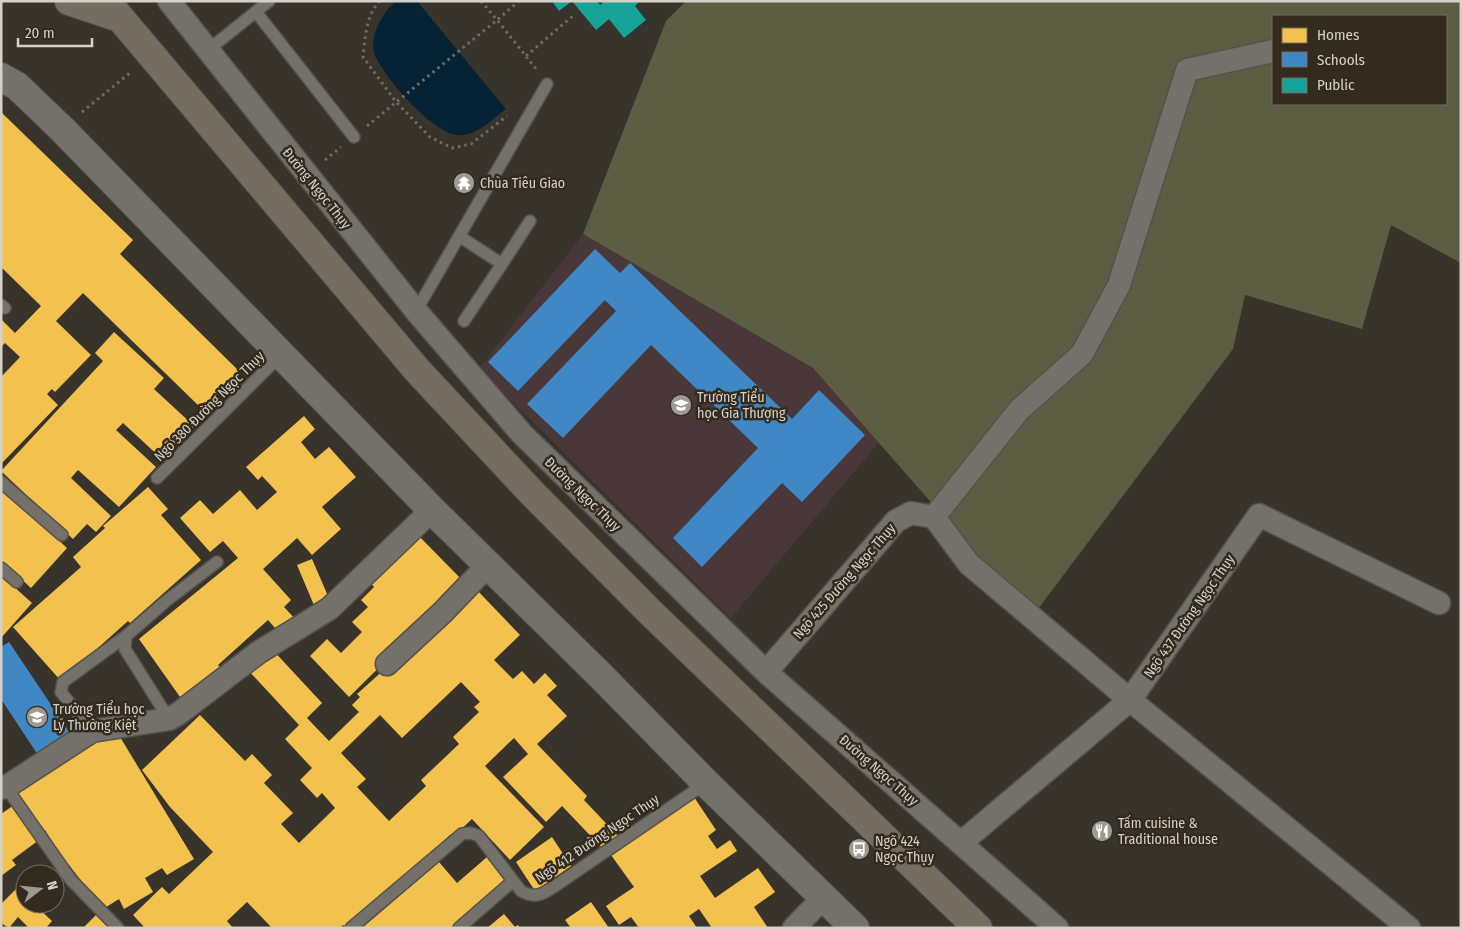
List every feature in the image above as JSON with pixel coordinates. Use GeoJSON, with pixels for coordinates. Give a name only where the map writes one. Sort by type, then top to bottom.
{"type":"FeatureCollection","features":[{"type":"Feature","properties":{"kind":"main road"},"geometry":{"type":"LineString","coordinates":[[69,1],[113,10],[417,370],[531,492],[650,612],[978,928]]}},
{"type":"Feature","properties":{"kind":"street","name":"Đường Ngọc Thụy"},"geometry":{"type":"LineString","coordinates":[[172,2],[416,311],[522,434],[766,672],[962,842],[1057,928]]}},
{"type":"Feature","properties":{"kind":"street"},"geometry":{"type":"LineString","coordinates":[[1272,51],[1187,70],[1120,285],[1082,354],[1019,410],[934,516],[969,564],[1130,700],[1409,928]]}},
{"type":"Feature","properties":{"kind":"street"},"geometry":{"type":"LineString","coordinates":[[1,77],[16,86],[62,129],[432,510],[602,676],[706,783],[855,928]]}},
{"type":"Feature","properties":{"kind":"street"},"geometry":{"type":"LineString","coordinates":[[4,787],[92,731],[169,719],[200,698],[259,652],[329,609],[432,510]]}},
{"type":"Feature","properties":{"kind":"street","name":"Ngõ 425 Đường Ngọc Thụy"},"geometry":{"type":"LineString","coordinates":[[766,672],[896,521],[911,513],[934,516]]}},
{"type":"Feature","properties":{"kind":"street","name":"Ngõ 437 Đường Ngọc Thụy"},"geometry":{"type":"LineString","coordinates":[[962,842],[1130,700],[1259,515],[1439,603]]}},
{"type":"Feature","properties":{"kind":"street"},"geometry":{"type":"LineString","coordinates":[[387,664],[442,613],[488,565]]}},
{"type":"Feature","properties":{"kind":"street"},"geometry":{"type":"LineString","coordinates":[[794,928],[824,897]]}},
{"type":"Feature","properties":{"kind":"lane"},"geometry":{"type":"LineString","coordinates":[[208,50],[269,1]]}},
{"type":"Feature","properties":{"kind":"lane"},"geometry":{"type":"LineString","coordinates":[[256,12],[354,137]]}},
{"type":"Feature","properties":{"kind":"lane"},"geometry":{"type":"LineString","coordinates":[[416,311],[547,84]]}},
{"type":"Feature","properties":{"kind":"lane"},"geometry":{"type":"LineString","coordinates":[[464,321],[530,221]]}},
{"type":"Feature","properties":{"kind":"lane"},"geometry":{"type":"LineString","coordinates":[[459,236],[502,264]]}},
{"type":"Feature","properties":{"kind":"lane","name":"Ngõ 380 Đường Ngọc Thụy"},"geometry":{"type":"LineString","coordinates":[[157,478],[281,355]]}},
{"type":"Feature","properties":{"kind":"lane"},"geometry":{"type":"LineString","coordinates":[[1,482],[62,535]]}},
{"type":"Feature","properties":{"kind":"lane"},"geometry":{"type":"LineString","coordinates":[[92,731],[60,692],[63,682],[126,636],[165,602],[218,562]]}},
{"type":"Feature","properties":{"kind":"lane"},"geometry":{"type":"LineString","coordinates":[[1,568],[17,582]]}},
{"type":"Feature","properties":{"kind":"lane"},"geometry":{"type":"LineString","coordinates":[[126,636],[125,650],[169,719]]}},
{"type":"Feature","properties":{"kind":"lane","name":"Ngõ 412 Đường Ngọc Thụy"},"geometry":{"type":"LineString","coordinates":[[351,928],[462,834],[471,833],[479,836],[521,891],[530,896],[542,894],[706,783]]}},
{"type":"Feature","properties":{"kind":"lane"},"geometry":{"type":"LineString","coordinates":[[4,787],[71,880],[118,928]]}},
{"type":"Feature","properties":{"kind":"lane"},"geometry":{"type":"LineString","coordinates":[[459,928],[513,881]]}},
{"type":"Feature","properties":{"kind":"path"},"geometry":{"type":"LineString","coordinates":[[380,1],[375,6],[366,31],[363,57],[396,102],[430,137],[452,148],[471,144],[509,114]]}},
{"type":"Feature","properties":{"kind":"path"},"geometry":{"type":"LineString","coordinates":[[481,1],[547,84]]}},
{"type":"Feature","properties":{"kind":"path"},"geometry":{"type":"LineString","coordinates":[[307,175],[520,1]]}},
{"type":"Feature","properties":{"kind":"path"},"geometry":{"type":"LineString","coordinates":[[526,56],[575,14]]}},
{"type":"Feature","properties":{"kind":"path"},"geometry":{"type":"LineString","coordinates":[[62,129],[151,56]]}},
{"type":"Feature","properties":{"kind":"shaded area","name":"Trường Tiểu học Gia Thượng"},"geometry":{"type":"Polygon","coordinates":[[[583,234],[813,368],[880,441],[731,618],[479,369],[583,234]]]}},
{"type":"Feature","properties":{"kind":"green space"},"geometry":{"type":"Polygon","coordinates":[[[686,1],[1461,1],[1461,263],[1391,225],[1362,329],[1245,295],[1233,349],[1032,617],[813,368],[583,234],[666,21],[686,1]]]}},
{"type":"Feature","properties":{"kind":"water"},"geometry":{"type":"Polygon","coordinates":[[[396,1],[417,1],[506,109],[481,128],[465,135],[454,134],[441,129],[413,106],[380,65],[373,48],[378,25],[396,1]]]}},
{"type":"Feature","properties":{"kind":"building: Homes"},"geometry":{"type":"Polygon","coordinates":[[[1,112],[133,240],[120,254],[240,372],[203,410],[83,293],[56,321],[91,355],[55,392],[52,389],[47,394],[58,405],[1,464],[1,377],[20,357],[5,343],[1,347],[1,319],[15,333],[41,306],[1,267],[1,112]]]}},
{"type":"Feature","properties":{"kind":"building: Homes"},"geometry":{"type":"Polygon","coordinates":[[[114,332],[164,378],[154,389],[194,426],[163,460],[123,423],[116,430],[156,467],[119,507],[78,470],[71,478],[111,516],[96,532],[87,524],[73,539],[1,471],[103,361],[95,353],[114,332]]]}},
{"type":"Feature","properties":{"kind":"building: Homes"},"geometry":{"type":"Polygon","coordinates":[[[304,416],[315,429],[301,442],[315,459],[329,447],[356,477],[322,507],[341,529],[312,555],[297,538],[263,569],[291,600],[284,607],[298,622],[282,636],[268,620],[218,665],[223,671],[185,704],[139,639],[238,558],[223,541],[210,552],[180,518],[200,500],[213,514],[240,490],[257,510],[277,492],[262,476],[258,480],[246,467],[304,416]]]}},
{"type":"Feature","properties":{"kind":"building: Homes"},"geometry":{"type":"Polygon","coordinates":[[[1,487],[67,548],[31,588],[1,560],[1,487]]]}},
{"type":"Feature","properties":{"kind":"building: Homes"},"geometry":{"type":"Polygon","coordinates":[[[148,487],[168,509],[161,515],[201,560],[130,623],[128,621],[61,681],[13,627],[81,567],[73,557],[105,528],[103,526],[148,487]]]}},
{"type":"Feature","properties":{"kind":"building: Homes"},"geometry":{"type":"Polygon","coordinates":[[[418,535],[465,583],[349,697],[310,656],[327,639],[341,653],[362,632],[352,622],[368,607],[361,600],[374,587],[370,582],[418,535]]]}},
{"type":"Feature","properties":{"kind":"building: Homes"},"geometry":{"type":"Polygon","coordinates":[[[312,559],[331,603],[316,610],[297,565],[312,559]]]}},
{"type":"Feature","properties":{"kind":"building: Homes"},"geometry":{"type":"Polygon","coordinates":[[[1,575],[32,603],[1,638],[1,575]]]}},
{"type":"Feature","properties":{"kind":"building: Homes"},"geometry":{"type":"Polygon","coordinates":[[[475,588],[520,635],[494,660],[513,679],[522,671],[534,684],[545,673],[557,686],[547,695],[567,716],[537,744],[587,796],[584,800],[618,836],[604,850],[562,806],[546,822],[503,777],[528,754],[514,738],[485,766],[544,827],[510,860],[472,819],[452,838],[450,835],[398,886],[395,883],[349,928],[343,925],[340,928],[272,928],[247,902],[227,921],[233,928],[145,928],[133,915],[162,887],[169,894],[213,852],[170,807],[142,770],[200,715],[245,761],[252,754],[272,775],[264,783],[293,813],[281,824],[299,843],[335,808],[322,793],[317,798],[300,780],[312,768],[285,739],[299,725],[247,669],[270,647],[322,703],[307,718],[329,741],[359,712],[352,705],[360,697],[357,694],[475,588]],[[461,682],[402,738],[380,715],[341,753],[366,779],[357,787],[389,821],[426,786],[421,780],[459,744],[453,737],[479,712],[474,707],[480,702],[461,682]]]}},
{"type":"Feature","properties":{"kind":"building: Homes"},"geometry":{"type":"Polygon","coordinates":[[[117,732],[194,859],[167,875],[162,868],[145,878],[153,892],[124,909],[119,899],[103,909],[69,865],[67,866],[45,830],[40,834],[14,792],[89,736],[117,732]]]}},
{"type":"Feature","properties":{"kind":"building: Homes"},"geometry":{"type":"Polygon","coordinates":[[[694,797],[716,830],[708,836],[717,849],[730,840],[737,851],[700,876],[715,898],[758,868],[775,892],[754,907],[768,928],[712,928],[699,909],[689,916],[697,928],[639,928],[631,917],[619,925],[606,906],[634,887],[611,855],[694,797]]]}},
{"type":"Feature","properties":{"kind":"building: Homes"},"geometry":{"type":"Polygon","coordinates":[[[14,805],[39,840],[12,860],[15,866],[1,876],[1,814],[14,805]]]}},
{"type":"Feature","properties":{"kind":"building: Homes"},"geometry":{"type":"Polygon","coordinates":[[[552,837],[571,866],[535,891],[516,862],[552,837]]]}},
{"type":"Feature","properties":{"kind":"building: Homes"},"geometry":{"type":"Polygon","coordinates":[[[487,857],[508,882],[455,928],[362,928],[439,862],[457,883],[487,857]]]}},
{"type":"Feature","properties":{"kind":"building: Homes"},"geometry":{"type":"Polygon","coordinates":[[[15,890],[15,914],[45,914],[52,921],[46,928],[29,928],[18,917],[9,928],[1,923],[1,904],[15,890]]]}},
{"type":"Feature","properties":{"kind":"building: Homes"},"geometry":{"type":"Polygon","coordinates":[[[591,902],[609,928],[571,928],[565,920],[591,902]]]}},
{"type":"Feature","properties":{"kind":"building: Homes"},"geometry":{"type":"Polygon","coordinates":[[[99,912],[116,928],[83,928],[99,912]]]}},
{"type":"Feature","properties":{"kind":"building: Homes"},"geometry":{"type":"Polygon","coordinates":[[[504,914],[515,927],[518,925],[520,928],[487,928],[504,914]]]}},
{"type":"Feature","properties":{"kind":"building: Schools"},"geometry":{"type":"Polygon","coordinates":[[[595,249],[620,273],[630,263],[792,419],[819,390],[865,435],[802,502],[782,483],[702,567],[673,538],[758,448],[651,345],[563,438],[527,404],[616,311],[605,300],[518,391],[488,362],[595,249]]]}},
{"type":"Feature","properties":{"kind":"building: Schools","name":"Trường Tiểu học Lý Thường Kiệt"},"geometry":{"type":"Polygon","coordinates":[[[9,642],[72,736],[40,758],[1,699],[1,647],[9,642]]]}},
{"type":"Feature","properties":{"kind":"building: Public"},"geometry":{"type":"Polygon","coordinates":[[[552,1],[572,1],[559,11],[552,1]]]}},
{"type":"Feature","properties":{"kind":"building: Public"},"geometry":{"type":"Polygon","coordinates":[[[572,1],[597,1],[600,5],[605,1],[640,1],[635,6],[646,20],[624,38],[609,19],[596,30],[572,1]]]}},
{"type":"Feature","properties":{"kind":"place","name":"Chùa Tiêu Giao"},"geometry":{"type":"Point","coordinates":[464,183]}},
{"type":"Feature","properties":{"kind":"place","name":"Trường Tiểu học Gia Thượng"},"geometry":{"type":"Point","coordinates":[681,405]}},
{"type":"Feature","properties":{"kind":"place","name":"Trường Tiểu học Lý Thường Kiệt"},"geometry":{"type":"Point","coordinates":[37,717]}},
{"type":"Feature","properties":{"kind":"place","name":"Tấm cuisine & Traditional house"},"geometry":{"type":"Point","coordinates":[1102,831]}},
{"type":"Feature","properties":{"kind":"place","name":"Ngõ 424 Ngọc Thụy"},"geometry":{"type":"Point","coordinates":[859,849]}}]}
